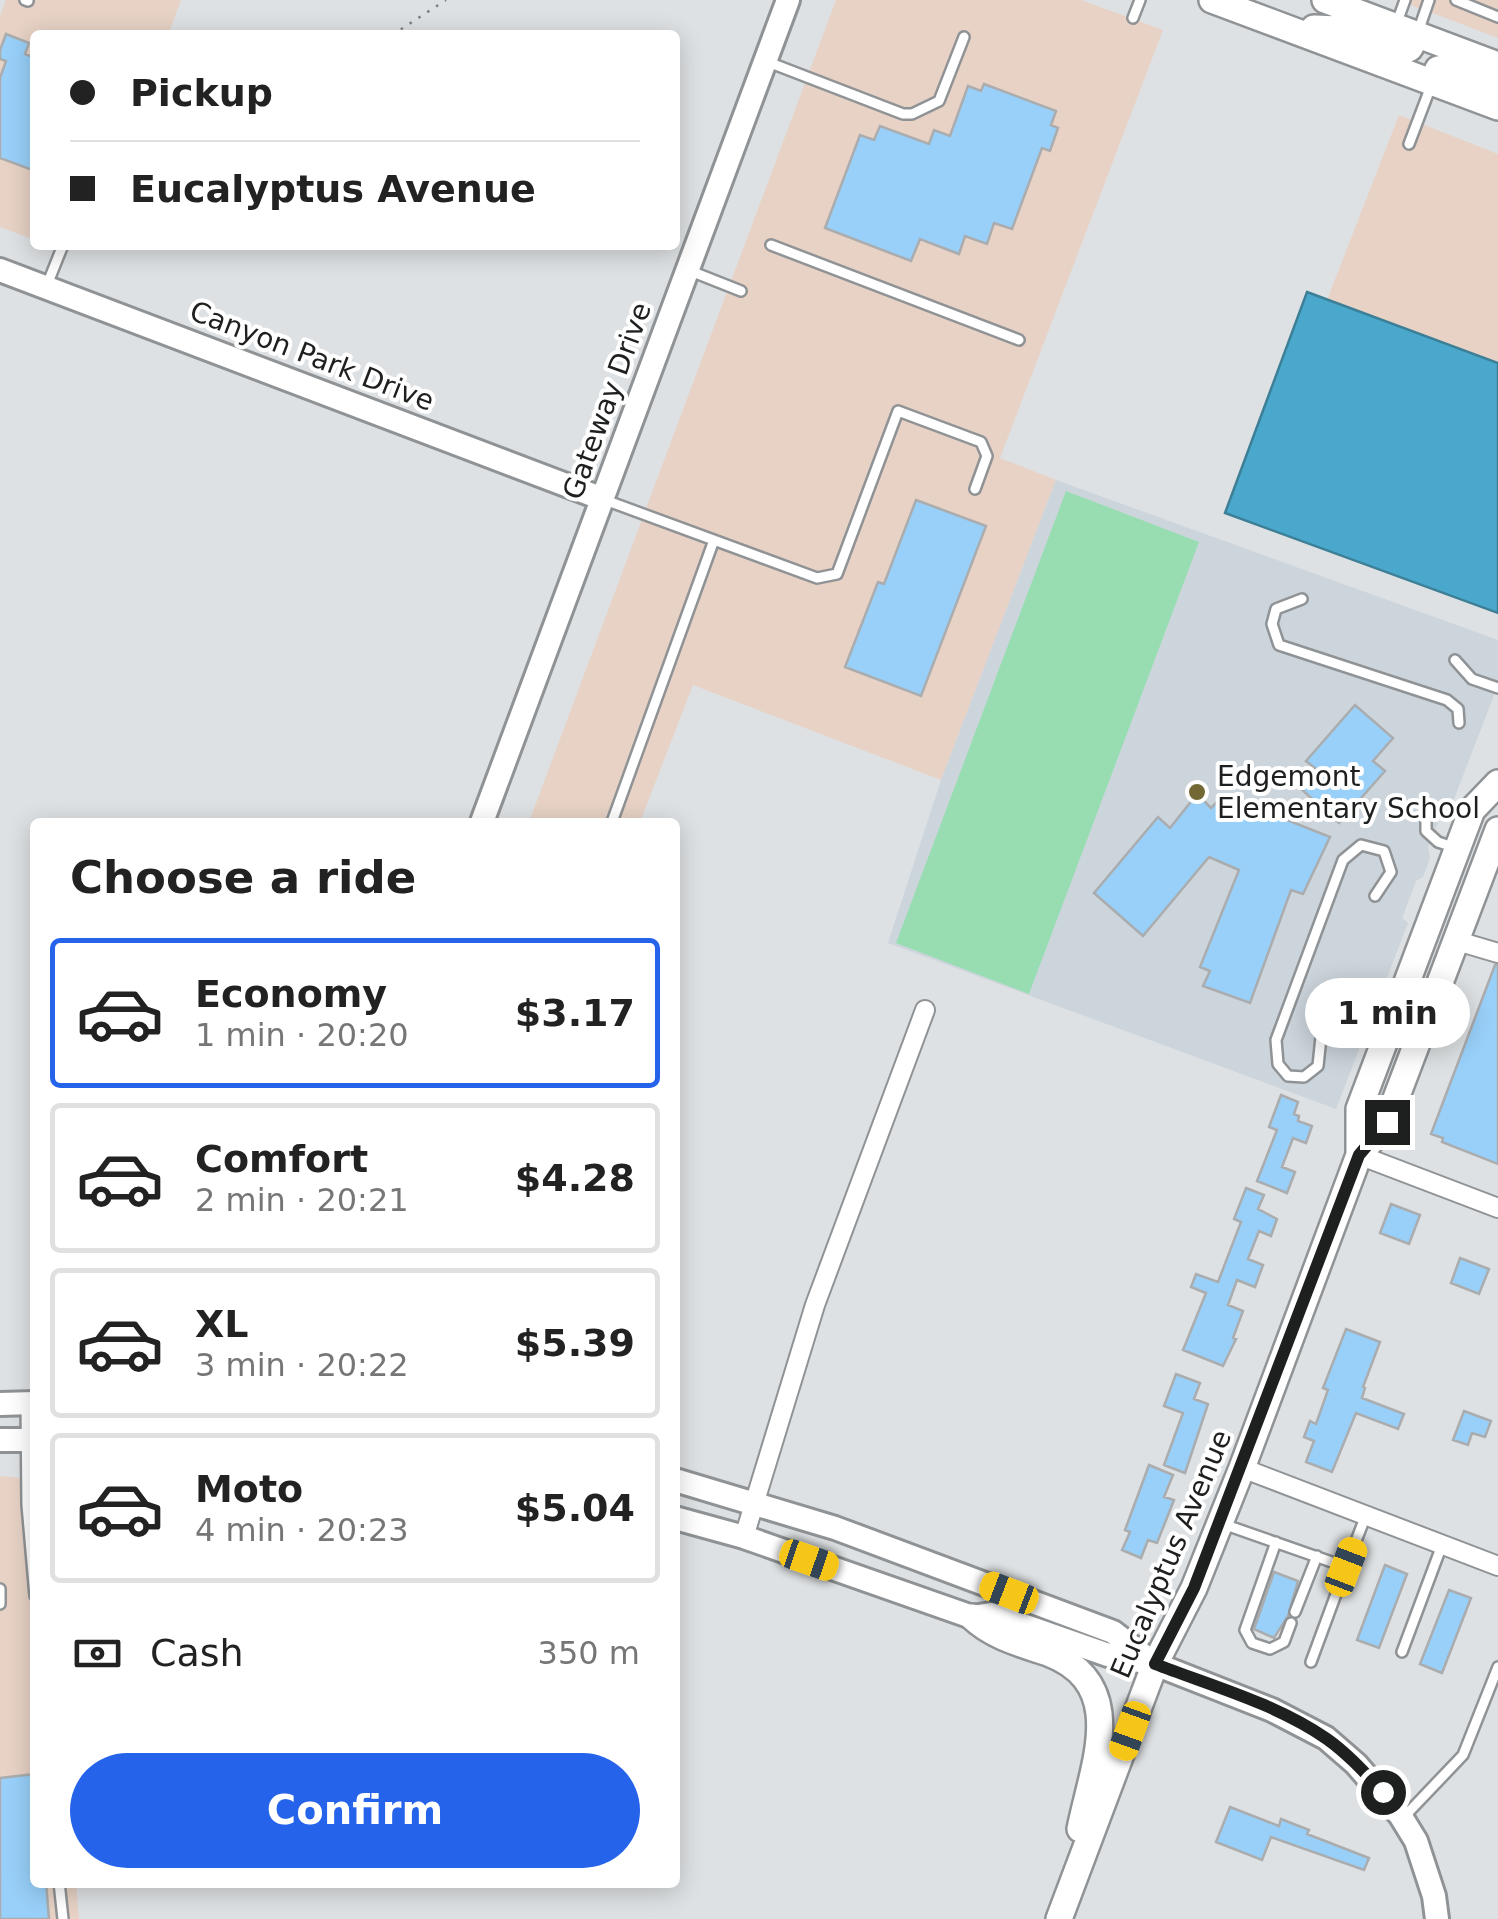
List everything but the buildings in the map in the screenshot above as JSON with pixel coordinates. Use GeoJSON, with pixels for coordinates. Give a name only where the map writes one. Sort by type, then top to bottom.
{"type":"FeatureCollection","features":[{"type":"Feature","properties":{"kind":"main road"},"geometry":{"type":"LineString","coordinates":[[1212,0],[1498,107]]}},
{"type":"Feature","properties":{"kind":"main road"},"geometry":{"type":"LineString","coordinates":[[1326,0],[1498,66]]}},
{"type":"Feature","properties":{"kind":"main road"},"geometry":{"type":"LineString","coordinates":[[1284,26],[1340,29],[1404,51],[1410,48],[1406,30]]}},
{"type":"Feature","properties":{"kind":"main road"},"geometry":{"type":"LineString","coordinates":[[1432,83],[1438,69],[1449,67],[1498,86]]}},
{"type":"Feature","properties":{"kind":"main road","name":"Eucalyptus Avenue"},"geometry":{"type":"LineString","coordinates":[[1359,1155],[1359,1109],[1472,810],[1498,784]]}},
{"type":"Feature","properties":{"kind":"main road","name":"Eucalyptus Avenue"},"geometry":{"type":"LineString","coordinates":[[1063,1908],[1155,1664],[1194,1588],[1242,1468],[1359,1155],[1387,1122],[1498,830]]}},
{"type":"Feature","properties":{"kind":"main road"},"geometry":{"type":"LineString","coordinates":[[972,1617],[986,1630],[1074,1666],[1097,1696],[1101,1721],[1063,1908]]}},
{"type":"Feature","properties":{"kind":"street","name":"Gateway Drive"},"geometry":{"type":"LineString","coordinates":[[483,818],[788,0]]}},
{"type":"Feature","properties":{"kind":"street","name":"Canyon Park Drive"},"geometry":{"type":"LineString","coordinates":[[0,270],[603,498]]}},
{"type":"Feature","properties":{"kind":"street"},"geometry":{"type":"LineString","coordinates":[[1454,940],[1498,953]]}},
{"type":"Feature","properties":{"kind":"street"},"geometry":{"type":"LineString","coordinates":[[744,1538],[815,1305],[926,1010]]}},
{"type":"Feature","properties":{"kind":"street"},"geometry":{"type":"LineString","coordinates":[[1359,1155],[1498,1208]]}},
{"type":"Feature","properties":{"kind":"street"},"geometry":{"type":"LineString","coordinates":[[0,1404],[30,1403]]}},
{"type":"Feature","properties":{"kind":"street"},"geometry":{"type":"LineString","coordinates":[[0,1440],[30,1440]]}},
{"type":"Feature","properties":{"kind":"street"},"geometry":{"type":"LineString","coordinates":[[1242,1468],[1498,1566]]}},
{"type":"Feature","properties":{"kind":"street"},"geometry":{"type":"LineString","coordinates":[[680,1481],[835,1528],[1114,1632],[1155,1664]]}},
{"type":"Feature","properties":{"kind":"street"},"geometry":{"type":"LineString","coordinates":[[680,1519],[972,1617],[991,1614],[1108,1656],[1155,1664],[1272,1710],[1326,1738],[1356,1764],[1416,1841],[1434,1896],[1437,1919]]}},
{"type":"Feature","properties":{"kind":"lane"},"geometry":{"type":"LineString","coordinates":[[1132,18],[1140,0]]}},
{"type":"Feature","properties":{"kind":"lane"},"geometry":{"type":"LineString","coordinates":[[1405,0],[1406,30]]}},
{"type":"Feature","properties":{"kind":"lane"},"geometry":{"type":"LineString","coordinates":[[1406,30],[1429,0]]}},
{"type":"Feature","properties":{"kind":"lane"},"geometry":{"type":"LineString","coordinates":[[1456,0],[1498,18]]}},
{"type":"Feature","properties":{"kind":"lane"},"geometry":{"type":"LineString","coordinates":[[765,61],[903,114],[939,102],[964,37]]}},
{"type":"Feature","properties":{"kind":"lane"},"geometry":{"type":"LineString","coordinates":[[1409,144],[1432,83]]}},
{"type":"Feature","properties":{"kind":"lane"},"geometry":{"type":"LineString","coordinates":[[771,244],[1019,340]]}},
{"type":"Feature","properties":{"kind":"lane"},"geometry":{"type":"LineString","coordinates":[[46,288],[61,250]]}},
{"type":"Feature","properties":{"kind":"lane"},"geometry":{"type":"LineString","coordinates":[[688,270],[741,290]]}},
{"type":"Feature","properties":{"kind":"lane"},"geometry":{"type":"LineString","coordinates":[[603,498],[817,578],[837,574],[898,410],[981,442],[987,456],[975,489]]}},
{"type":"Feature","properties":{"kind":"lane"},"geometry":{"type":"LineString","coordinates":[[613,818],[714,540]]}},
{"type":"Feature","properties":{"kind":"lane"},"geometry":{"type":"LineString","coordinates":[[1302,598],[1276,609],[1272,624],[1279,645],[1446,700],[1458,709],[1459,723]]}},
{"type":"Feature","properties":{"kind":"lane"},"geometry":{"type":"LineString","coordinates":[[1455,660],[1472,679],[1498,688]]}},
{"type":"Feature","properties":{"kind":"lane"},"geometry":{"type":"LineString","coordinates":[[1426,818],[1426,831],[1438,842],[1458,849]]}},
{"type":"Feature","properties":{"kind":"lane"},"geometry":{"type":"LineString","coordinates":[[1321,1037],[1318,1066],[1304,1077],[1288,1076],[1278,1064],[1276,1040],[1343,860],[1361,846],[1384,851],[1391,872],[1375,896]]}},
{"type":"Feature","properties":{"kind":"lane"},"geometry":{"type":"LineString","coordinates":[[1334,1002],[1392,1024]]}},
{"type":"Feature","properties":{"kind":"lane"},"geometry":{"type":"LineString","coordinates":[[30,1456],[30,1538]]}},
{"type":"Feature","properties":{"kind":"lane"},"geometry":{"type":"LineString","coordinates":[[1311,1662],[1366,1515]]}},
{"type":"Feature","properties":{"kind":"lane"},"geometry":{"type":"LineString","coordinates":[[1220,1523],[1346,1567]]}},
{"type":"Feature","properties":{"kind":"lane"},"geometry":{"type":"LineString","coordinates":[[1276,1542],[1245,1630],[1252,1643],[1270,1649],[1284,1642],[1317,1556]]}},
{"type":"Feature","properties":{"kind":"lane"},"geometry":{"type":"LineString","coordinates":[[1402,1652],[1442,1545]]}},
{"type":"Feature","properties":{"kind":"lane"},"geometry":{"type":"LineString","coordinates":[[0,1589],[0,1604]]}},
{"type":"Feature","properties":{"kind":"lane"},"geometry":{"type":"LineString","coordinates":[[1402,1819],[1462,1756],[1498,1667]]}},
{"type":"Feature","properties":{"kind":"lane"},"geometry":{"type":"LineString","coordinates":[[60,1888],[62,1919]]}},
{"type":"Feature","properties":{"kind":"path"},"geometry":{"type":"LineString","coordinates":[[400,30],[446,0]]}},
{"type":"Feature","properties":{"kind":"shaded area"},"geometry":{"type":"Polygon","coordinates":[[[6,0],[181,0],[170,30],[30,30],[30,238],[0,227],[0,16],[6,0]]]}},
{"type":"Feature","properties":{"kind":"shaded area"},"geometry":{"type":"Polygon","coordinates":[[[836,0],[1081,0],[1163,30],[1000,458],[1056,480],[941,780],[693,685],[642,818],[530,818],[836,0]]]}},
{"type":"Feature","properties":{"kind":"shaded area"},"geometry":{"type":"Polygon","coordinates":[[[1397,0],[1498,0],[1498,38],[1443,17],[1397,0]]]}},
{"type":"Feature","properties":{"kind":"shaded area"},"geometry":{"type":"Polygon","coordinates":[[[1399,115],[1498,154],[1498,363],[1327,300],[1399,115]]]}},
{"type":"Feature","properties":{"kind":"shaded area","name":"Edgemont Elementary School"},"geometry":{"type":"Polygon","coordinates":[[[1056,480],[1498,640],[1498,685],[1452,804],[1445,806],[1428,847],[1430,858],[1402,918],[1408,923],[1336,1109],[888,943],[941,780],[1056,480]]]}},
{"type":"Feature","properties":{"kind":"shaded area"},"geometry":{"type":"Polygon","coordinates":[[[0,1476],[30,1479],[30,1888],[76,1888],[79,1919],[0,1919],[0,1476]]]}},
{"type":"Feature","properties":{"kind":"green space"},"geometry":{"type":"Polygon","coordinates":[[[1066,491],[1199,542],[1029,994],[896,943],[1066,491]]]}},
{"type":"Feature","properties":{"kind":"water"},"geometry":{"type":"Polygon","coordinates":[[[1307,292],[1498,363],[1498,613],[1225,513],[1307,292]]]}},
{"type":"Feature","properties":{"kind":"place","name":"Edgemont Elementary School"},"geometry":{"type":"Point","coordinates":[1197,792]}},
{"type":"Feature","properties":{"kind":"route"},"geometry":{"type":"LineString","coordinates":[[1383,1792],[1326,1738],[1272,1710],[1155,1664],[1194,1588],[1359,1155],[1387,1122]]}}]}
